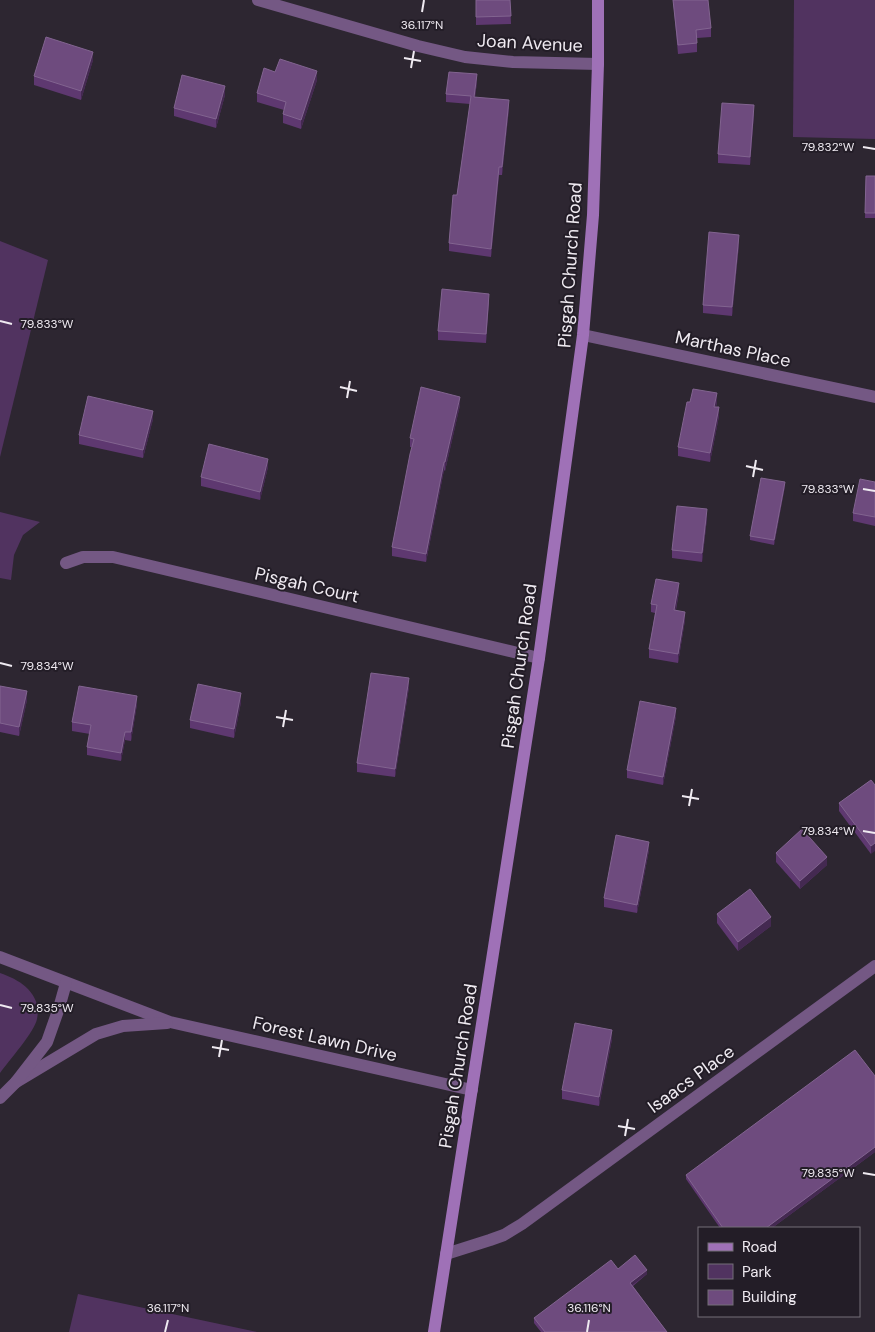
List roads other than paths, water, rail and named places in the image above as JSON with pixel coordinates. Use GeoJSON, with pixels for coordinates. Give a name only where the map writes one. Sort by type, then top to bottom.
{"type":"FeatureCollection","features":[{"type":"Feature","properties":{"kind":"main road","name":"Pisgah Church Road"},"geometry":{"type":"LineString","coordinates":[[434,1332],[539,658],[583,334],[593,215],[598,0]]}},
{"type":"Feature","properties":{"kind":"street","name":"Joan Avenue"},"geometry":{"type":"LineString","coordinates":[[258,0],[400,41],[466,57],[513,62],[598,64]]}},
{"type":"Feature","properties":{"kind":"street","name":"Marthas Place"},"geometry":{"type":"LineString","coordinates":[[583,334],[875,397]]}},
{"type":"Feature","properties":{"kind":"street","name":"Pisgah Court"},"geometry":{"type":"LineString","coordinates":[[66,563],[83,558],[113,558],[539,658]]}},
{"type":"Feature","properties":{"kind":"street"},"geometry":{"type":"LineString","coordinates":[[0,957],[66,983]]}},
{"type":"Feature","properties":{"kind":"street","name":"Isaacs Place"},"geometry":{"type":"LineString","coordinates":[[446,1254],[504,1235],[522,1224],[875,966]]}},
{"type":"Feature","properties":{"kind":"street","name":"Forest Lawn Drive"},"geometry":{"type":"LineString","coordinates":[[0,1098],[16,1082],[47,1042],[66,983],[170,1022],[472,1090]]}},
{"type":"Feature","properties":{"kind":"street","name":"Forest Lawn Drive"},"geometry":{"type":"LineString","coordinates":[[16,1082],[96,1034],[123,1026],[170,1022]]}}]}
